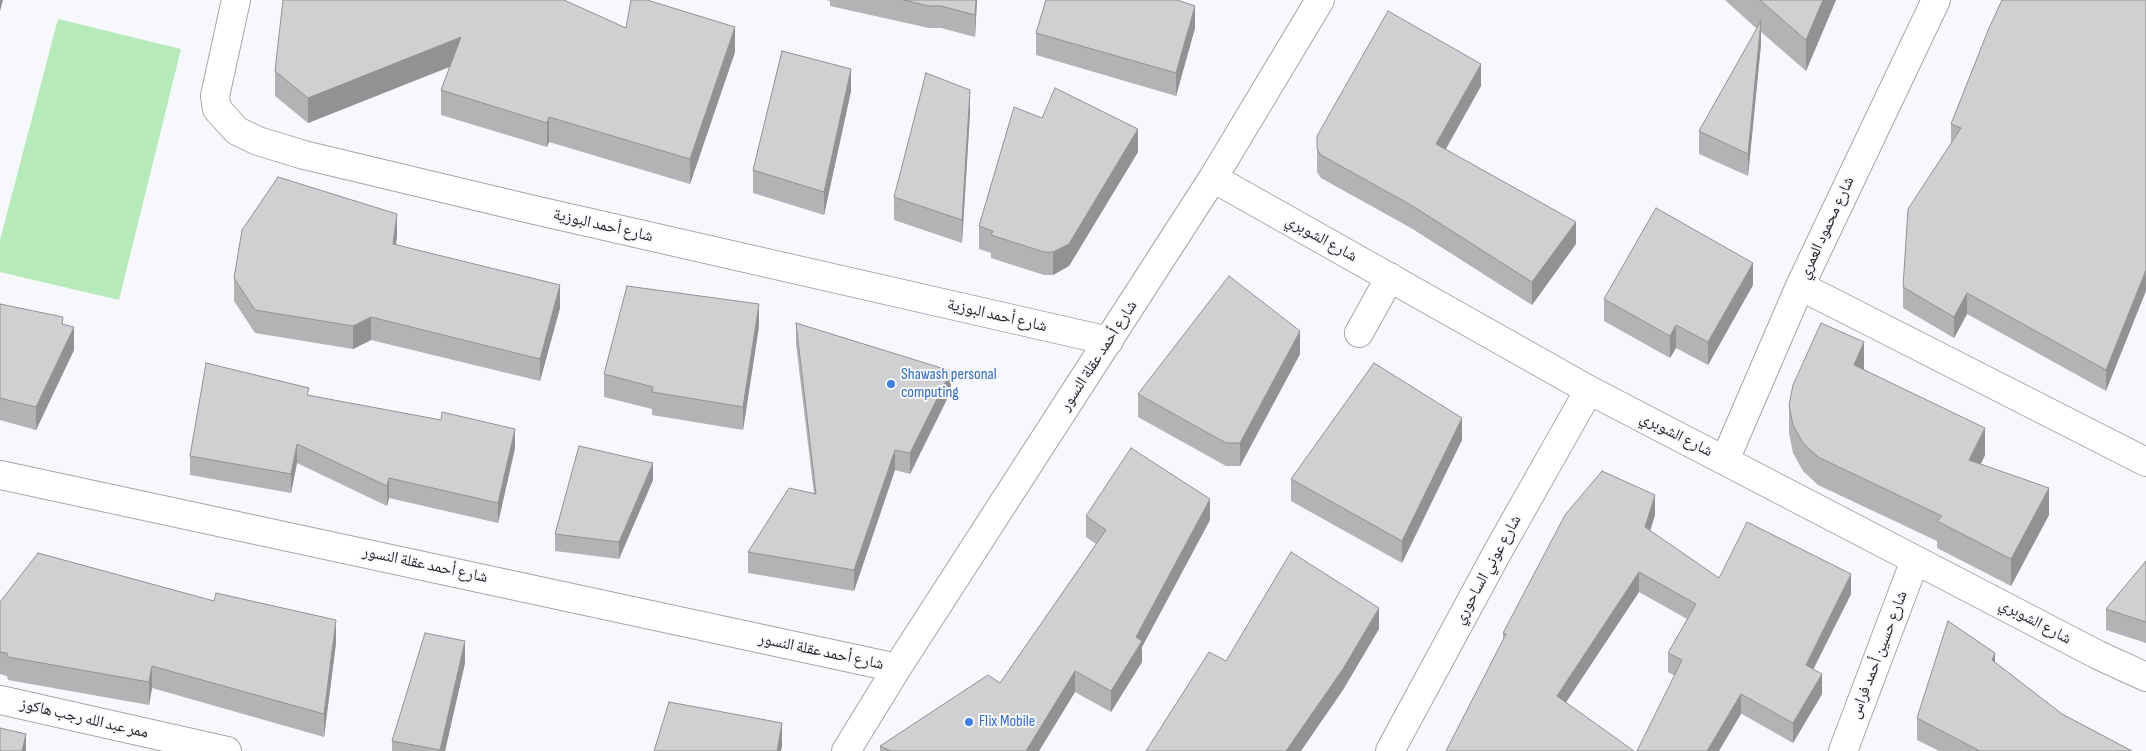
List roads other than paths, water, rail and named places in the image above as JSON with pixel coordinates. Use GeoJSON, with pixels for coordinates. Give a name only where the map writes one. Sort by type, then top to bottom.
{"type":"FeatureCollection","features":[{"type":"Feature","properties":{"kind":"street","name":"شارع أحمد البوزية"},"geometry":{"type":"LineString","coordinates":[[236,0],[215,96],[217,109],[237,131],[258,141],[304,155],[530,209],[1109,341]]}},
{"type":"Feature","properties":{"kind":"street","name":"شارع أحمد عقلة النسور"},"geometry":{"type":"LineString","coordinates":[[0,475],[897,668],[1213,178],[1320,0]]}},
{"type":"Feature","properties":{"kind":"street","name":"شارع محمود العمري"},"geometry":{"type":"LineString","coordinates":[[1725,460],[1800,286],[1936,0]]}},
{"type":"Feature","properties":{"kind":"street","name":"شارع الشوبري"},"geometry":{"type":"LineString","coordinates":[[1213,178],[1589,390],[2098,655],[2146,677]]}},
{"type":"Feature","properties":{"kind":"street"},"geometry":{"type":"LineString","coordinates":[[1358,333],[1390,278]]}},
{"type":"Feature","properties":{"kind":"street"},"geometry":{"type":"LineString","coordinates":[[1800,286],[2146,462]]}},
{"type":"Feature","properties":{"kind":"street","name":"شارع عوني الساحوري"},"geometry":{"type":"LineString","coordinates":[[1390,751],[1496,553],[1589,390]]}},
{"type":"Feature","properties":{"kind":"street","name":"شارع حسين أحمد فراس"},"geometry":{"type":"LineString","coordinates":[[1843,751],[1915,560]]}},
{"type":"Feature","properties":{"kind":"street"},"geometry":{"type":"LineString","coordinates":[[846,751],[897,668]]}},
{"type":"Feature","properties":{"kind":"street","name":"ممر عبد الله رجب هاكوز"},"geometry":{"type":"LineString","coordinates":[[0,700],[227,751]]}},
{"type":"Feature","properties":{"kind":"place","name":"Shawash personal computing"},"geometry":{"type":"Point","coordinates":[891,384]}},
{"type":"Feature","properties":{"kind":"place","name":"Flix Mobile"},"geometry":{"type":"Point","coordinates":[969,722]}}]}
